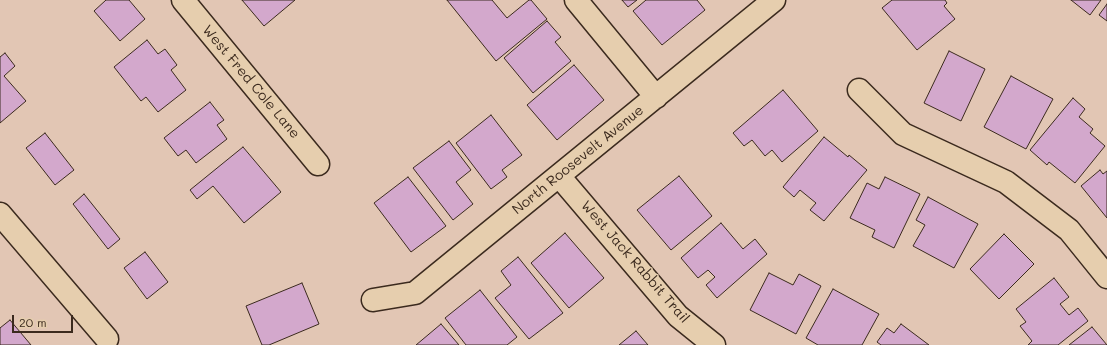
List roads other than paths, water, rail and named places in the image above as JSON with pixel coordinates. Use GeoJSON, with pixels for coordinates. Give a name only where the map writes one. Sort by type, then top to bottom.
{"type":"FeatureCollection","features":[{"type":"Feature","properties":{"kind":"street","name":"West Fred Cole Lane"},"geometry":{"type":"LineString","coordinates":[[183,0],[318,164]]}},
{"type":"Feature","properties":{"kind":"street"},"geometry":{"type":"LineString","coordinates":[[576,0],[656,97]]}},
{"type":"Feature","properties":{"kind":"street","name":"North Roosevelt Avenue"},"geometry":{"type":"LineString","coordinates":[[373,300],[415,293],[774,0]]}},
{"type":"Feature","properties":{"kind":"street"},"geometry":{"type":"LineString","coordinates":[[859,90],[903,134],[1006,182],[1069,230],[1107,277]]}},
{"type":"Feature","properties":{"kind":"street","name":"West Jack Rabbit Trail"},"geometry":{"type":"LineString","coordinates":[[559,176],[678,316],[714,345]]}},
{"type":"Feature","properties":{"kind":"street"},"geometry":{"type":"LineString","coordinates":[[0,214],[107,338]]}}]}
